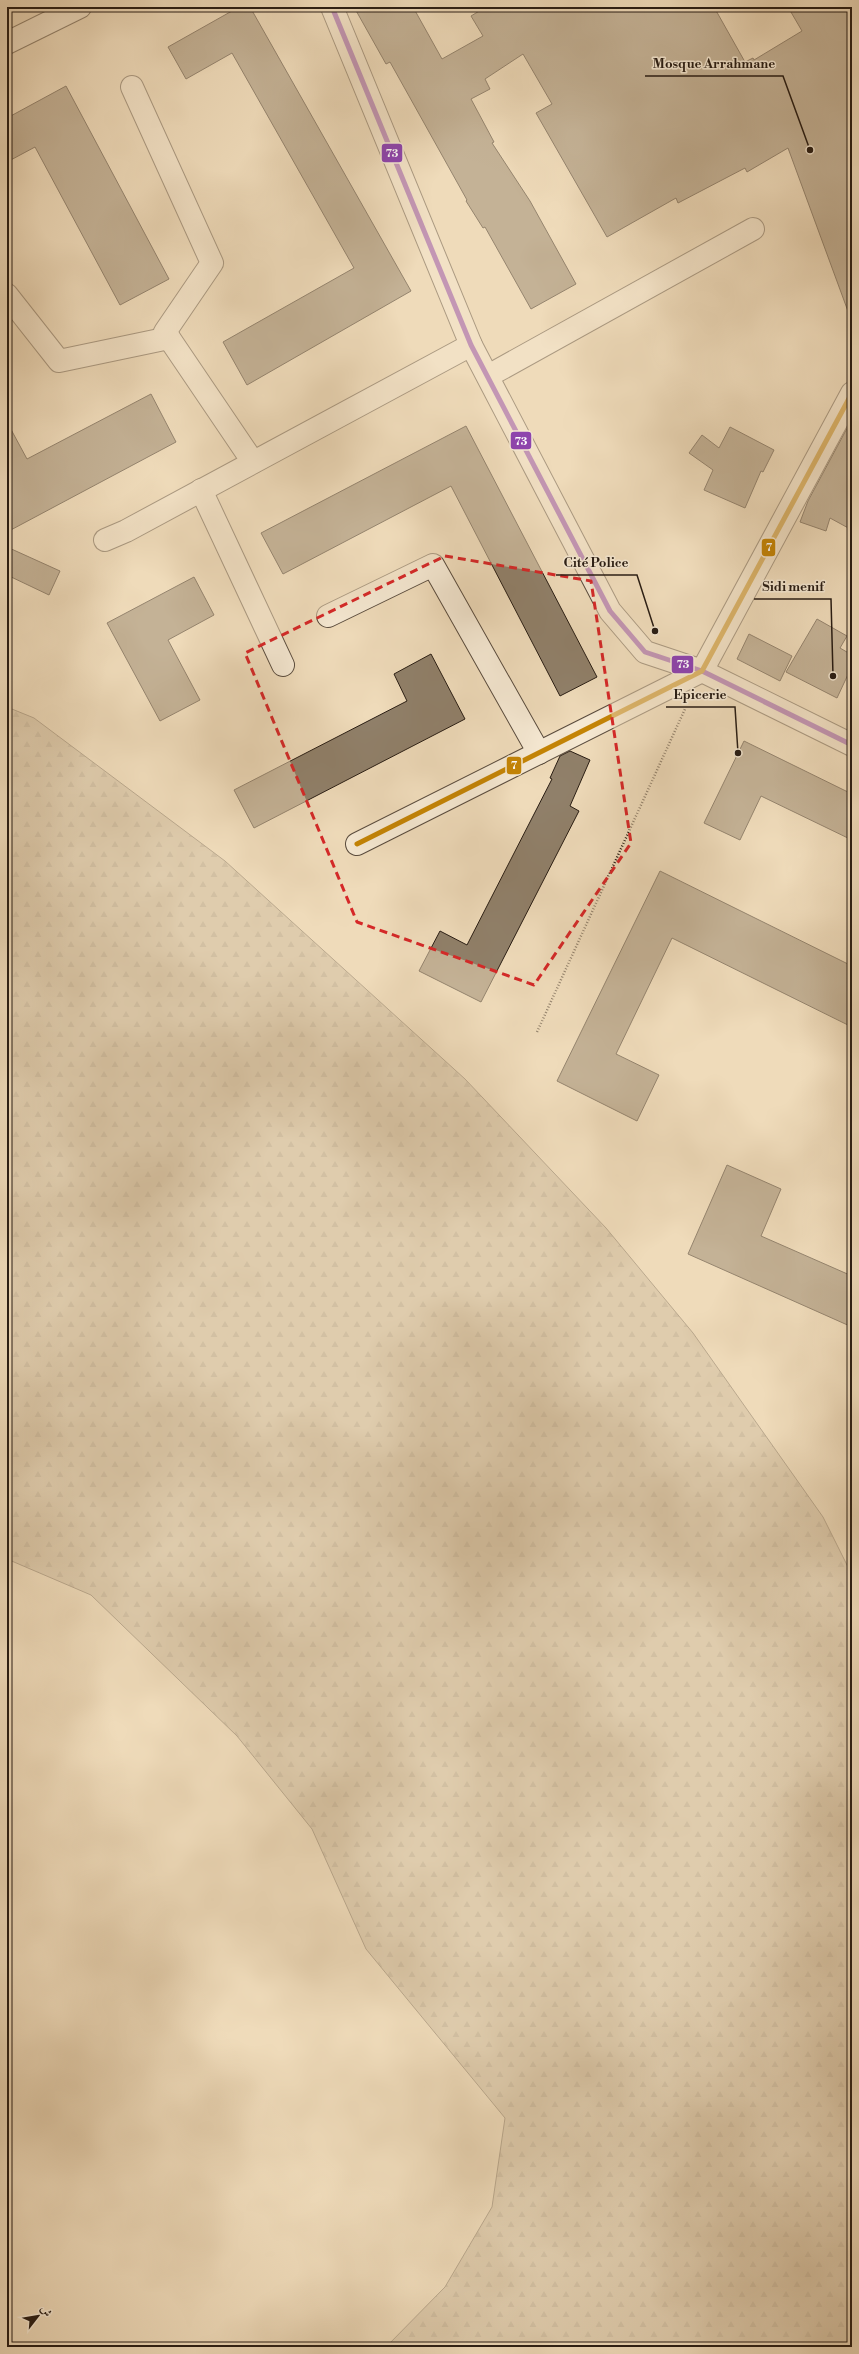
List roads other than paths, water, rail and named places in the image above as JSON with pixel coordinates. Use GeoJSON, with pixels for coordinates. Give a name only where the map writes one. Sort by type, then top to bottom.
{"type":"FeatureCollection","features":[{"type":"Feature","properties":{"kind":"street"},"geometry":{"type":"LineString","coordinates":[[7,43],[80,7]]}},
{"type":"Feature","properties":{"kind":"street"},"geometry":{"type":"LineString","coordinates":[[332,7],[471,345],[610,611],[645,652],[702,671],[852,745]]}},
{"type":"Feature","properties":{"kind":"street"},"geometry":{"type":"LineString","coordinates":[[132,87],[212,263],[164,332],[253,462]]}},
{"type":"Feature","properties":{"kind":"street"},"geometry":{"type":"LineString","coordinates":[[488,376],[753,229]]}},
{"type":"Feature","properties":{"kind":"street"},"geometry":{"type":"LineString","coordinates":[[7,295],[59,361],[169,338]]}},
{"type":"Feature","properties":{"kind":"street"},"geometry":{"type":"LineString","coordinates":[[105,540],[471,345]]}},
{"type":"Feature","properties":{"kind":"street"},"geometry":{"type":"LineString","coordinates":[[357,844],[702,671],[852,393]]}},
{"type":"Feature","properties":{"kind":"street"},"geometry":{"type":"LineString","coordinates":[[201,490],[283,665]]}},
{"type":"Feature","properties":{"kind":"street"},"geometry":{"type":"LineString","coordinates":[[328,616],[433,565],[539,752]]}},
{"type":"Feature","properties":{"kind":"place","name":"Mosque Arrahmane"},"geometry":{"type":"Point","coordinates":[810,150]}},
{"type":"Feature","properties":{"kind":"place","name":"Cité Police"},"geometry":{"type":"Point","coordinates":[655,631]}},
{"type":"Feature","properties":{"kind":"place","name":"Sidi menif"},"geometry":{"type":"Point","coordinates":[833,676]}},
{"type":"Feature","properties":{"kind":"place","name":"Epicerie"},"geometry":{"type":"Point","coordinates":[738,753]}}]}
